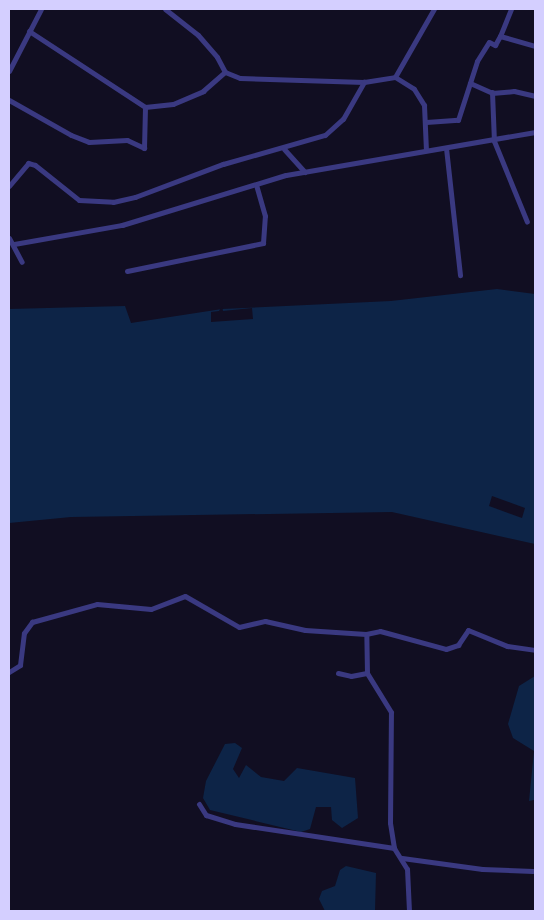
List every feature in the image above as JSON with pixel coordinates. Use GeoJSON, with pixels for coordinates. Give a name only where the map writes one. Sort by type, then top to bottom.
{"type":"FeatureCollection","features":[{"type":"Feature","properties":{"kind":"street"},"geometry":{"type":"LineString","coordinates":[[9,71],[41,9]]}},
{"type":"Feature","properties":{"kind":"street"},"geometry":{"type":"LineString","coordinates":[[165,9],[198,35],[217,56],[225,72]]}},
{"type":"Feature","properties":{"kind":"street"},"geometry":{"type":"LineString","coordinates":[[395,77],[434,9]]}},
{"type":"Feature","properties":{"kind":"street"},"geometry":{"type":"LineString","coordinates":[[426,122],[458,120],[470,83],[488,44],[495,45],[510,9]]}},
{"type":"Feature","properties":{"kind":"street"},"geometry":{"type":"LineString","coordinates":[[29,31],[146,107],[173,104],[203,91],[225,72]]}},
{"type":"Feature","properties":{"kind":"street"},"geometry":{"type":"LineString","coordinates":[[500,36],[535,46]]}},
{"type":"Feature","properties":{"kind":"street"},"geometry":{"type":"LineString","coordinates":[[225,72],[266,80],[364,82],[395,77],[414,89],[424,105],[426,150]]}},
{"type":"Feature","properties":{"kind":"street"},"geometry":{"type":"LineString","coordinates":[[9,186],[28,163],[35,164],[79,200],[113,202],[223,164],[284,149],[325,135],[343,119],[364,82]]}},
{"type":"Feature","properties":{"kind":"street"},"geometry":{"type":"LineString","coordinates":[[470,83],[492,92],[514,90],[535,96]]}},
{"type":"Feature","properties":{"kind":"street"},"geometry":{"type":"LineString","coordinates":[[492,92],[494,141],[527,222]]}},
{"type":"Feature","properties":{"kind":"street"},"geometry":{"type":"LineString","coordinates":[[9,100],[71,135],[89,142],[127,140],[144,148],[146,107]]}},
{"type":"Feature","properties":{"kind":"street"},"geometry":{"type":"LineString","coordinates":[[14,244],[122,225],[305,172],[426,150],[494,141],[535,132]]}},
{"type":"Feature","properties":{"kind":"street"},"geometry":{"type":"LineString","coordinates":[[446,148],[460,274]]}},
{"type":"Feature","properties":{"kind":"street"},"geometry":{"type":"LineString","coordinates":[[284,149],[305,172]]}},
{"type":"Feature","properties":{"kind":"street"},"geometry":{"type":"LineString","coordinates":[[127,271],[263,243],[264,216],[256,185]]}},
{"type":"Feature","properties":{"kind":"street"},"geometry":{"type":"LineString","coordinates":[[9,238],[14,244],[22,262]]}},
{"type":"Feature","properties":{"kind":"street"},"geometry":{"type":"LineString","coordinates":[[9,672],[20,665],[24,633],[32,622],[96,604],[152,609],[185,596],[239,626],[265,621],[305,630],[366,634],[380,631],[446,649],[458,646],[468,630],[508,646],[535,650]]}},
{"type":"Feature","properties":{"kind":"street"},"geometry":{"type":"LineString","coordinates":[[366,634],[367,673],[391,712],[389,804],[394,848],[402,858],[407,869],[409,911]]}},
{"type":"Feature","properties":{"kind":"street"},"geometry":{"type":"LineString","coordinates":[[338,673],[351,676],[367,673]]}},
{"type":"Feature","properties":{"kind":"street"},"geometry":{"type":"LineString","coordinates":[[199,804],[206,815],[235,824],[394,848]]}},
{"type":"Feature","properties":{"kind":"street"},"geometry":{"type":"LineString","coordinates":[[402,858],[533,871]]}},
{"type":"Feature","properties":{"kind":"water"},"geometry":{"type":"Polygon","coordinates":[[[497,289],[535,294],[535,544],[392,512],[71,517],[9,523],[9,309],[125,306],[131,323],[222,309],[391,301],[497,289]]]}},
{"type":"Feature","properties":{"kind":"water"},"geometry":{"type":"Polygon","coordinates":[[[535,676],[535,793],[534,800],[529,801],[534,751],[513,738],[508,724],[519,686],[535,676]]]}},
{"type":"Feature","properties":{"kind":"water"},"geometry":{"type":"Polygon","coordinates":[[[235,743],[242,748],[233,769],[239,778],[246,765],[261,777],[284,781],[297,768],[355,778],[358,818],[342,828],[332,820],[331,807],[316,807],[310,829],[301,832],[210,810],[203,798],[206,781],[225,744],[235,743]]]}},
{"type":"Feature","properties":{"kind":"water"},"geometry":{"type":"Polygon","coordinates":[[[346,866],[376,873],[375,911],[325,911],[319,899],[322,891],[335,886],[340,870],[346,866]]]}},
{"type":"Feature","properties":{"kind":"pier"},"geometry":{"type":"Polygon","coordinates":[[[222,306],[223,311],[252,308],[253,319],[211,322],[211,312],[219,311],[222,306]]]}},
{"type":"Feature","properties":{"kind":"pier"},"geometry":{"type":"Polygon","coordinates":[[[492,496],[525,508],[522,518],[489,506],[492,496]]]}}]}
